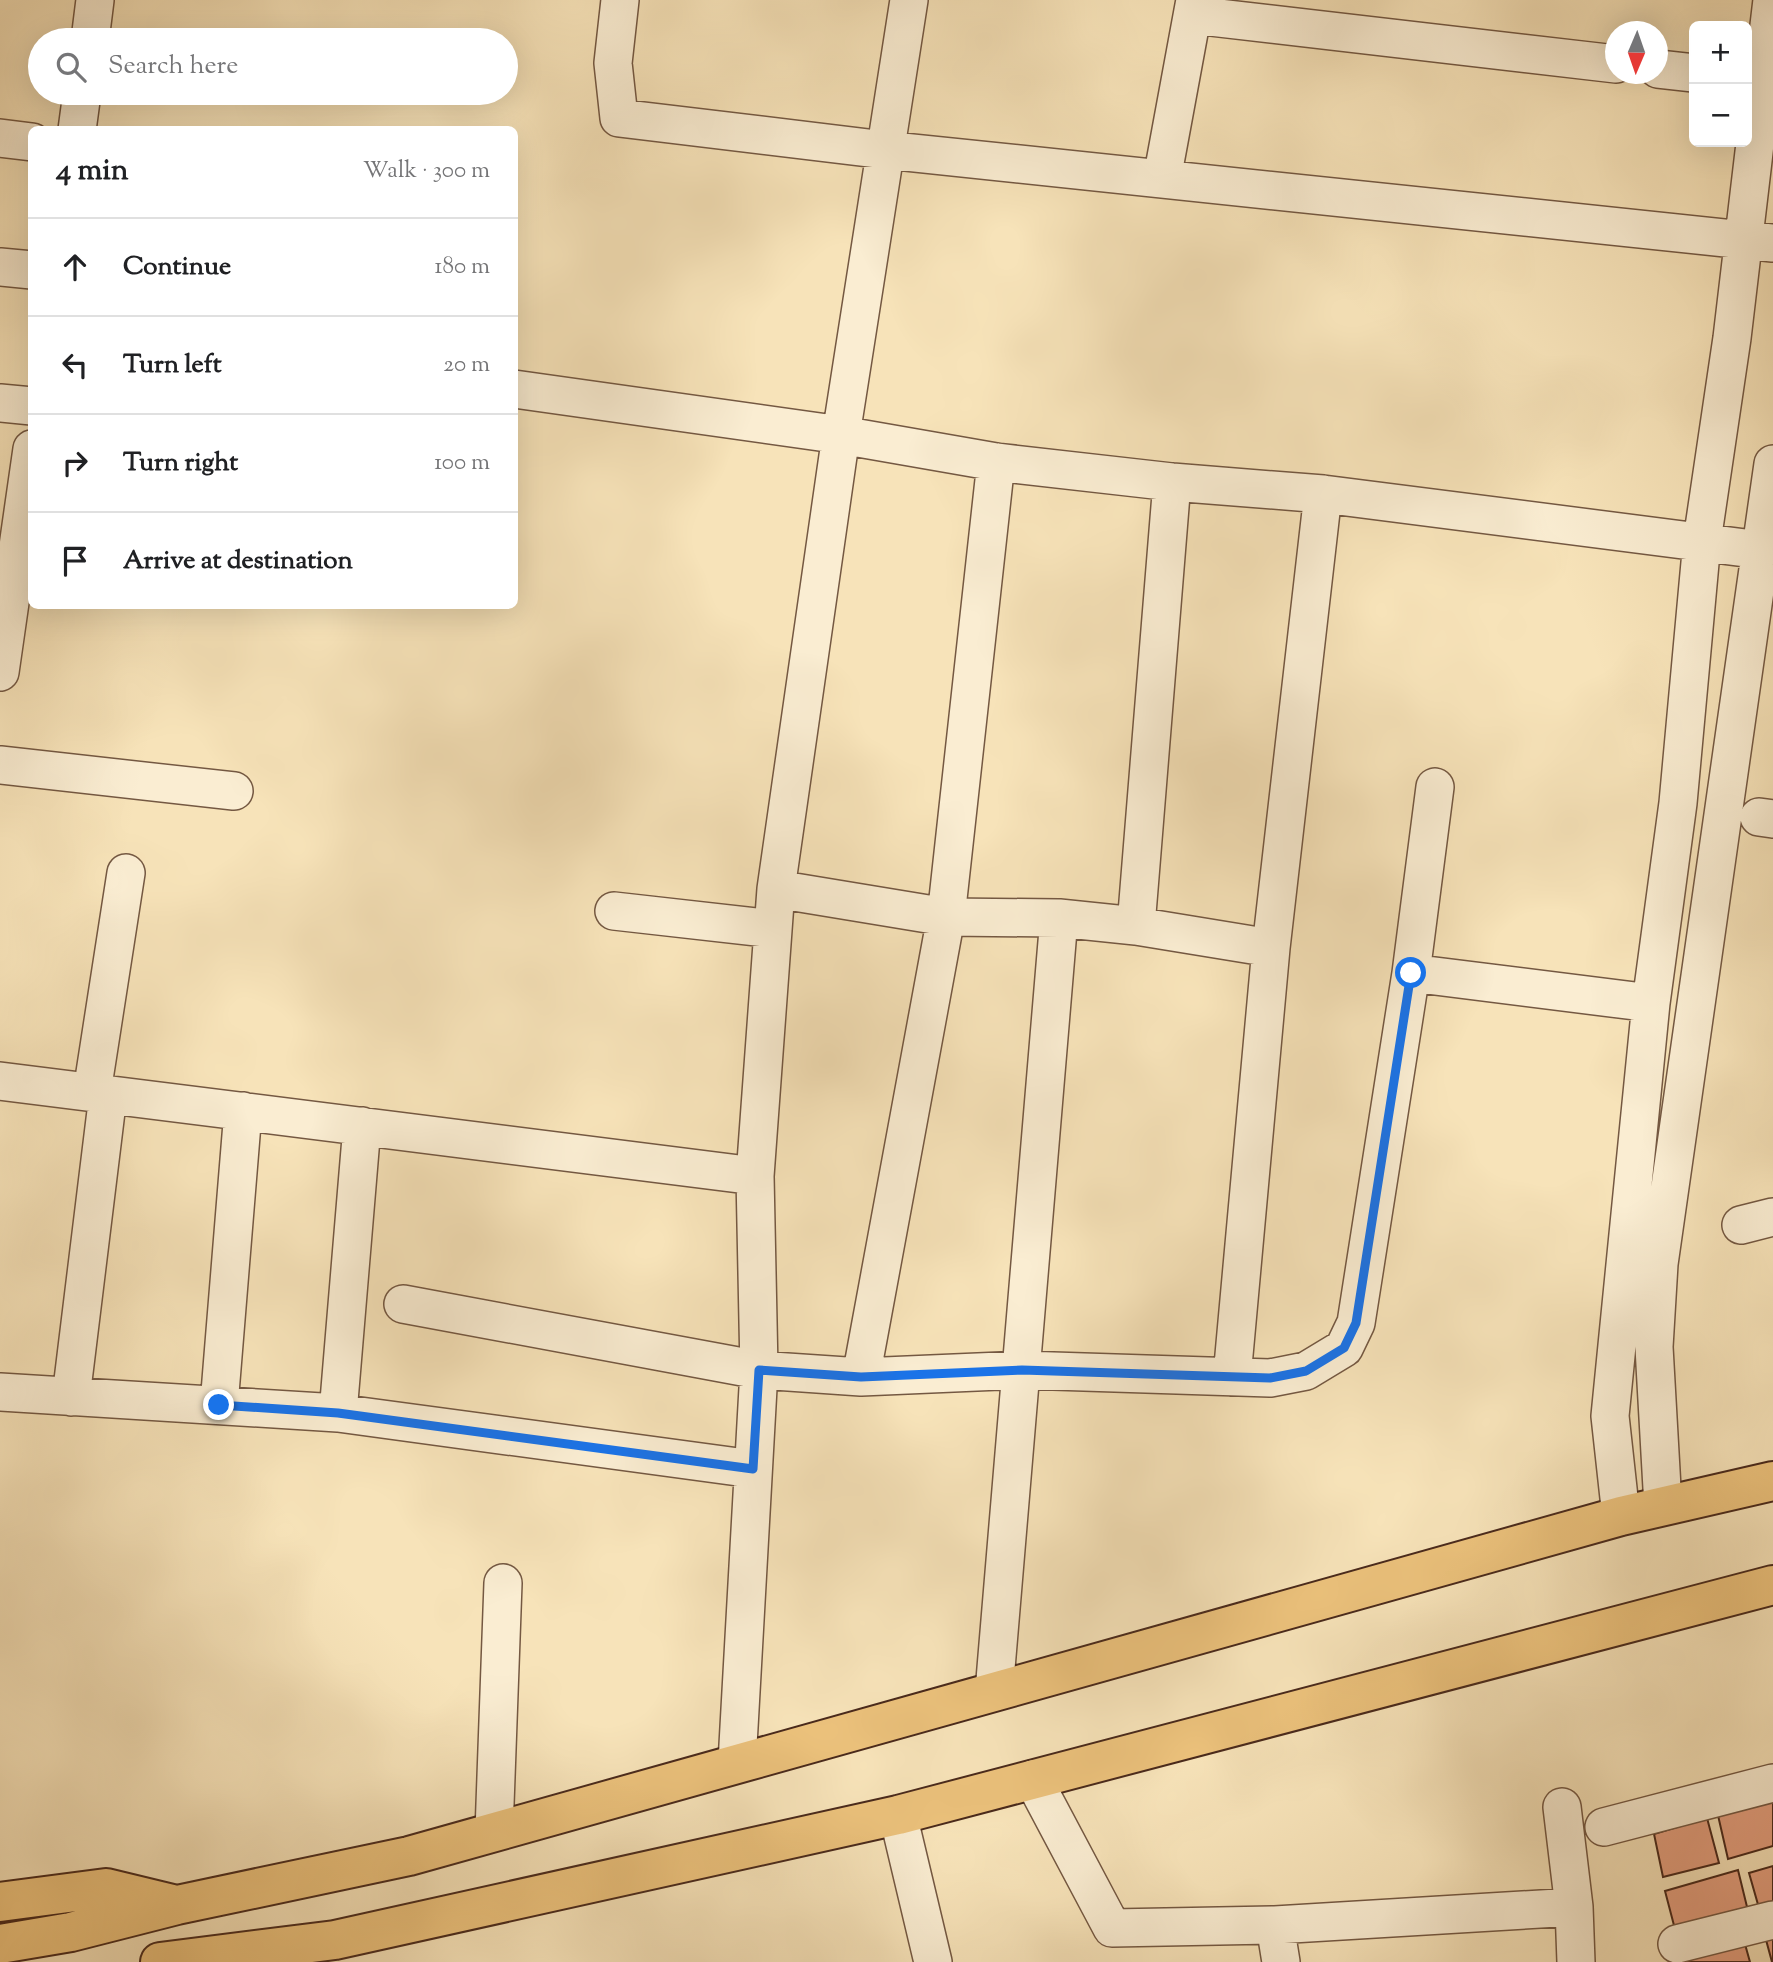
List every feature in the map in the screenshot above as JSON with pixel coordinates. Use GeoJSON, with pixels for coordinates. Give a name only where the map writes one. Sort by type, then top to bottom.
{"type":"FeatureCollection","features":[{"type":"Feature","properties":{"kind":"main road"},"geometry":{"type":"LineString","coordinates":[[0,1944],[71,1932],[177,1905],[409,1856],[1621,1516],[1773,1481]]}},
{"type":"Feature","properties":{"kind":"main road"},"geometry":{"type":"LineString","coordinates":[[179,1961],[335,1951],[898,1815],[1773,1585]]}},
{"type":"Feature","properties":{"kind":"main road"},"geometry":{"type":"LineString","coordinates":[[0,1902],[106,1888],[177,1905]]}},
{"type":"Feature","properties":{"kind":"street"},"geometry":{"type":"LineString","coordinates":[[92,28],[95,0]]}},
{"type":"Feature","properties":{"kind":"street"},"geometry":{"type":"LineString","coordinates":[[620,0],[613,63],[619,118],[885,150],[1758,241]]}},
{"type":"Feature","properties":{"kind":"street"},"geometry":{"type":"LineString","coordinates":[[737,1763],[759,1370],[755,1176],[776,889],[841,435],[909,0]]}},
{"type":"Feature","properties":{"kind":"street"},"geometry":{"type":"LineString","coordinates":[[1621,1516],[1610,1416],[1651,1003],[1678,803],[1702,541],[1732,338],[1758,241],[1755,80],[1772,0]]}},
{"type":"Feature","properties":{"kind":"street"},"geometry":{"type":"LineString","coordinates":[[1162,178],[1194,8],[1605,63]]}},
{"type":"Feature","properties":{"kind":"street"},"geometry":{"type":"LineString","coordinates":[[1668,70],[1689,73]]}},
{"type":"Feature","properties":{"kind":"street"},"geometry":{"type":"LineString","coordinates":[[78,126],[80,105]]}},
{"type":"Feature","properties":{"kind":"street"},"geometry":{"type":"LineString","coordinates":[[0,138],[28,142]]}},
{"type":"Feature","properties":{"kind":"street"},"geometry":{"type":"LineString","coordinates":[[0,267],[28,270]]}},
{"type":"Feature","properties":{"kind":"street"},"geometry":{"type":"LineString","coordinates":[[518,390],[841,435],[996,462],[1172,482],[1323,494],[1761,550]]}},
{"type":"Feature","properties":{"kind":"street"},"geometry":{"type":"LineString","coordinates":[[0,402],[28,406]]}},
{"type":"Feature","properties":{"kind":"street"},"geometry":{"type":"LineString","coordinates":[[861,1377],[947,917],[996,462]]}},
{"type":"Feature","properties":{"kind":"street"},"geometry":{"type":"LineString","coordinates":[[1663,1506],[1654,1347],[1659,1264],[1773,464]]}},
{"type":"Feature","properties":{"kind":"street"},"geometry":{"type":"LineString","coordinates":[[0,672],[28,477]]}},
{"type":"Feature","properties":{"kind":"street"},"geometry":{"type":"LineString","coordinates":[[1136,926],[1172,482]]}},
{"type":"Feature","properties":{"kind":"street"},"geometry":{"type":"LineString","coordinates":[[1231,1377],[1270,948],[1323,494]]}},
{"type":"Feature","properties":{"kind":"street"},"geometry":{"type":"LineString","coordinates":[[0,765],[234,791]]}},
{"type":"Feature","properties":{"kind":"street"},"geometry":{"type":"LineString","coordinates":[[403,1304],[759,1370],[861,1377],[1022,1370],[1270,1378],[1306,1371],[1344,1348],[1356,1323],[1411,973],[1435,787]]}},
{"type":"Feature","properties":{"kind":"street"},"geometry":{"type":"LineString","coordinates":[[71,1397],[100,1093],[126,873]]}},
{"type":"Feature","properties":{"kind":"street"},"geometry":{"type":"LineString","coordinates":[[776,889],[947,917],[1059,918],[1136,926],[1270,948]]}},
{"type":"Feature","properties":{"kind":"street"},"geometry":{"type":"LineString","coordinates":[[614,911],[773,929]]}},
{"type":"Feature","properties":{"kind":"street"},"geometry":{"type":"LineString","coordinates":[[994,1692],[1059,918]]}},
{"type":"Feature","properties":{"kind":"street"},"geometry":{"type":"LineString","coordinates":[[1411,973],[1651,1003]]}},
{"type":"Feature","properties":{"kind":"street"},"geometry":{"type":"LineString","coordinates":[[0,1081],[755,1176]]}},
{"type":"Feature","properties":{"kind":"street"},"geometry":{"type":"LineString","coordinates":[[219,1405],[243,1111]]}},
{"type":"Feature","properties":{"kind":"street"},"geometry":{"type":"LineString","coordinates":[[338,1413],[362,1126]]}},
{"type":"Feature","properties":{"kind":"street"},"geometry":{"type":"LineString","coordinates":[[0,1392],[338,1413],[753,1469]]}},
{"type":"Feature","properties":{"kind":"street"},"geometry":{"type":"LineString","coordinates":[[494,1832],[503,1583]]}},
{"type":"Feature","properties":{"kind":"street"},"geometry":{"type":"LineString","coordinates":[[1033,1779],[1112,1928],[1275,1925],[1574,1907]]}},
{"type":"Feature","properties":{"kind":"street"},"geometry":{"type":"LineString","coordinates":[[1604,1827],[1773,1783]]}},
{"type":"Feature","properties":{"kind":"street"},"geometry":{"type":"LineString","coordinates":[[1562,1807],[1574,1907],[1576,1962]]}},
{"type":"Feature","properties":{"kind":"street"},"geometry":{"type":"LineString","coordinates":[[898,1815],[933,1962]]}},
{"type":"Feature","properties":{"kind":"street"},"geometry":{"type":"LineString","coordinates":[[1676,1944],[1773,1920]]}},
{"type":"Feature","properties":{"kind":"street"},"geometry":{"type":"LineString","coordinates":[[1275,1925],[1281,1962]]}},
{"type":"Feature","properties":{"kind":"building"},"geometry":{"type":"Polygon","coordinates":[[[1773,1798],[1773,1846],[1728,1859],[1717,1811],[1773,1798]]]}},
{"type":"Feature","properties":{"kind":"building"},"geometry":{"type":"Polygon","coordinates":[[[1707,1818],[1719,1863],[1663,1877],[1654,1834],[1707,1818]]]}},
{"type":"Feature","properties":{"kind":"building"},"geometry":{"type":"Polygon","coordinates":[[[1773,1866],[1773,1912],[1761,1915],[1749,1873],[1773,1866]]]}},
{"type":"Feature","properties":{"kind":"building"},"geometry":{"type":"Polygon","coordinates":[[[1738,1870],[1749,1915],[1676,1933],[1665,1891],[1738,1870]]]}},
{"type":"Feature","properties":{"kind":"building"},"geometry":{"type":"Polygon","coordinates":[[[1773,1933],[1773,1962],[1772,1962],[1765,1936],[1773,1933]]]}},
{"type":"Feature","properties":{"kind":"building"},"geometry":{"type":"Polygon","coordinates":[[[1743,1937],[1750,1962],[1672,1962],[1671,1958],[1743,1937]]]}},
{"type":"Feature","properties":{"kind":"route"},"geometry":{"type":"LineString","coordinates":[[219,1405],[338,1413],[753,1469],[759,1370],[861,1377],[1022,1370],[1270,1378],[1306,1371],[1344,1348],[1356,1323],[1411,973]]}}]}
